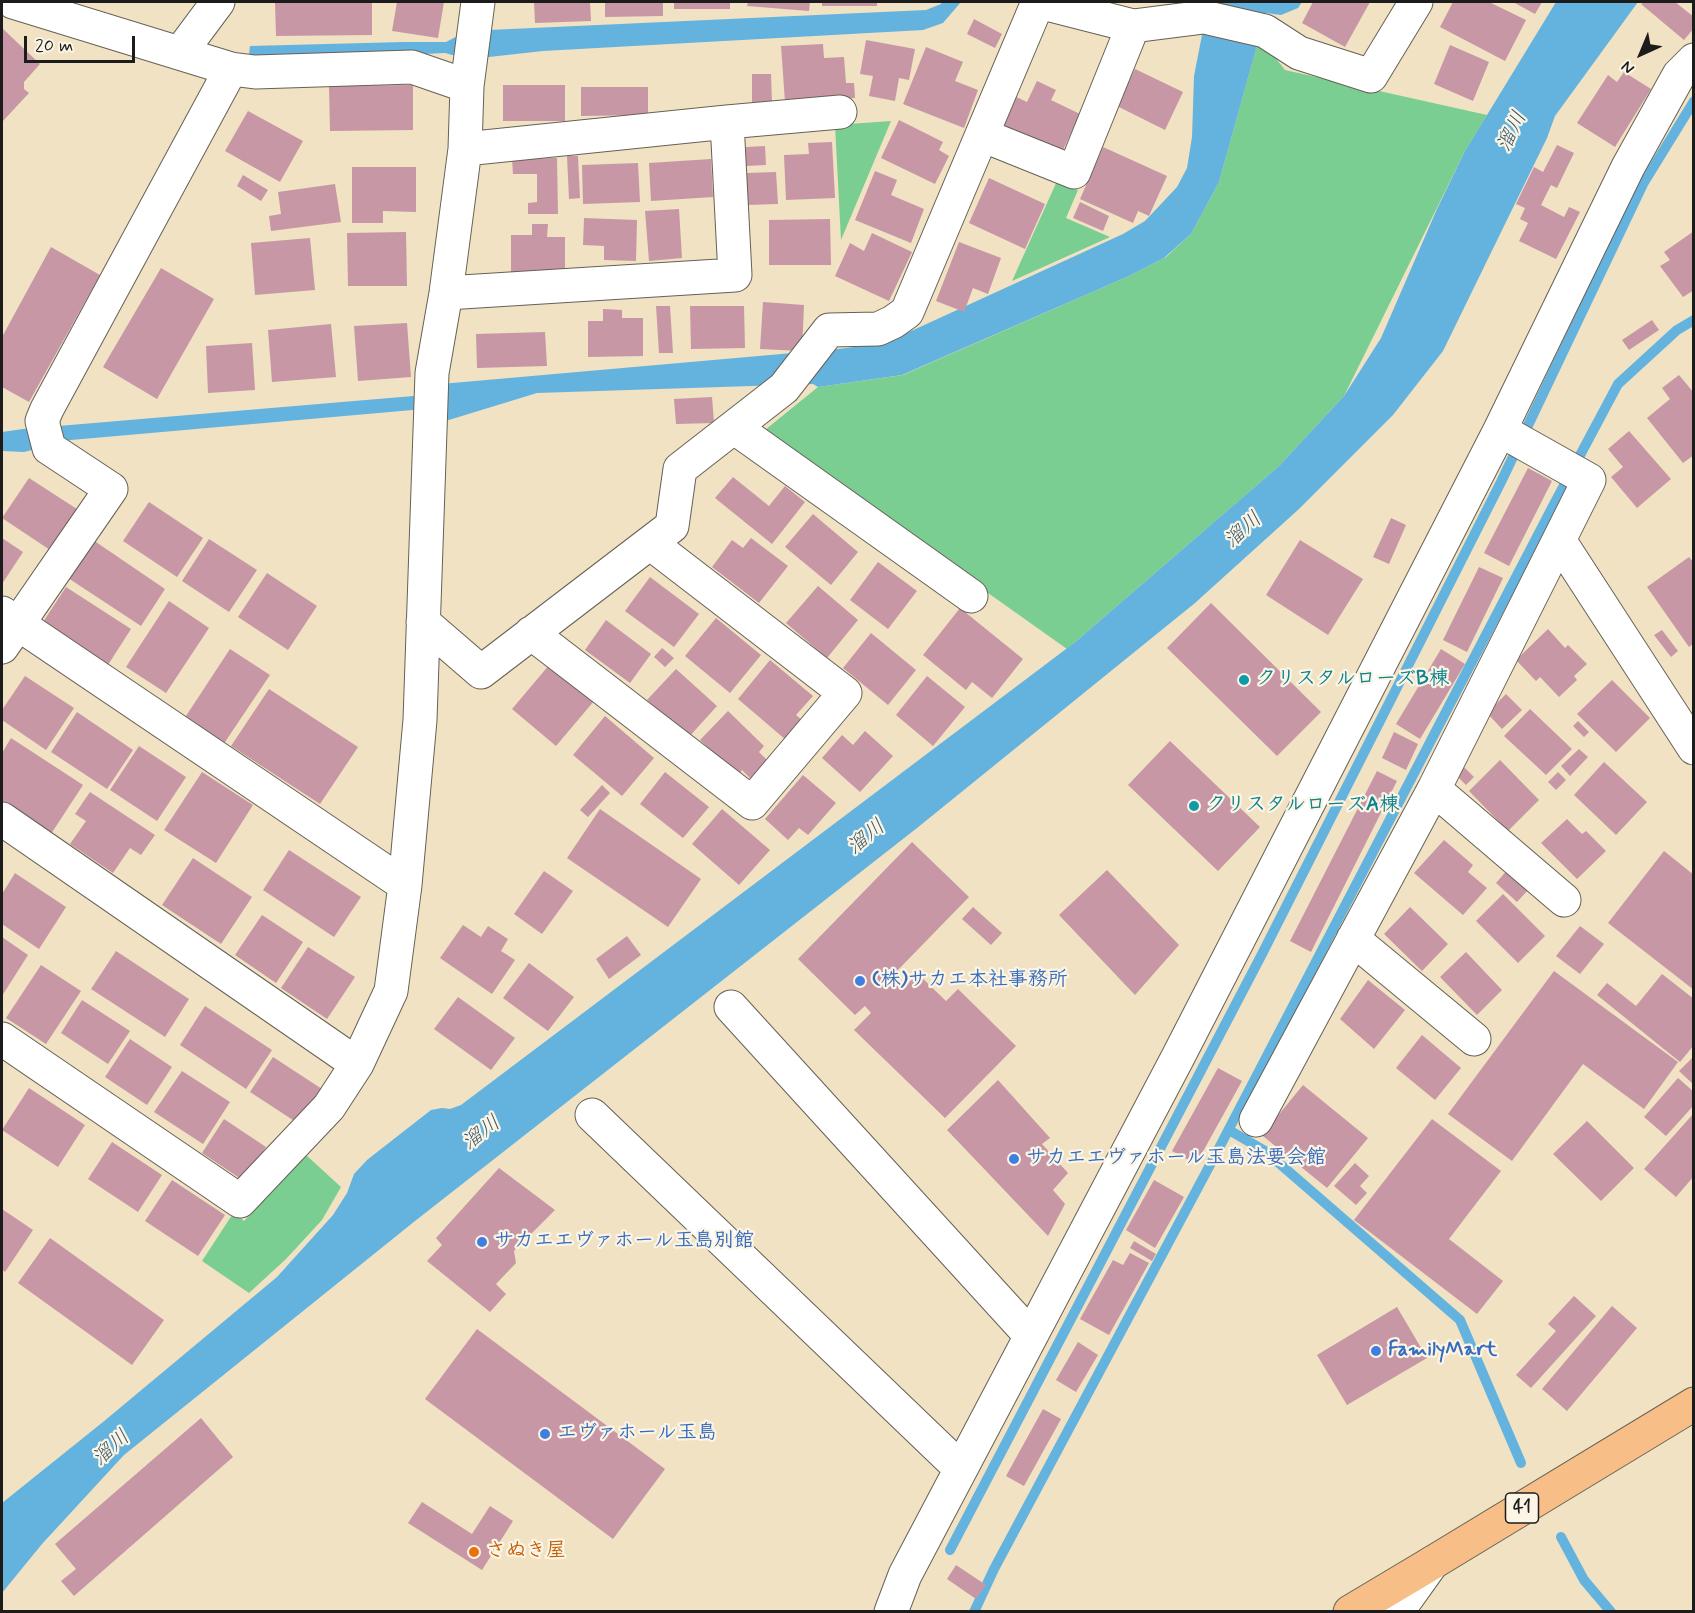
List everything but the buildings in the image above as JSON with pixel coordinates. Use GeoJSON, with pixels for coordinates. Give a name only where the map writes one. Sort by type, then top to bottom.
{"type":"FeatureCollection","features":[{"type":"Feature","properties":{"kind":"main road","name":"41"},"geometry":{"type":"LineString","coordinates":[[1350,1611],[1694,1404]]}},
{"type":"Feature","properties":{"kind":"street"},"geometry":{"type":"LineString","coordinates":[[13,2],[231,69],[255,72],[412,67],[467,86]]}},
{"type":"Feature","properties":{"kind":"street"},"geometry":{"type":"LineString","coordinates":[[180,53],[218,2]]}},
{"type":"Feature","properties":{"kind":"street"},"geometry":{"type":"LineString","coordinates":[[2,1039],[240,1201],[329,1107],[357,1064],[391,992],[405,885],[420,720],[432,373],[446,293],[465,149],[467,86],[478,2]]}},
{"type":"Feature","properties":{"kind":"street"},"geometry":{"type":"LineString","coordinates":[[423,622],[481,672],[672,526],[680,469],[784,388],[829,330],[878,328],[893,322],[907,312],[1038,2],[1121,16],[1204,17],[1265,31],[1299,53],[1371,76],[1416,2]]}},
{"type":"Feature","properties":{"kind":"street"},"geometry":{"type":"LineString","coordinates":[[982,135],[1074,172],[1121,16]]}},
{"type":"Feature","properties":{"kind":"street"},"geometry":{"type":"LineString","coordinates":[[891,1611],[905,1575],[1178,1057],[1515,438],[1628,167],[1679,75],[1694,60]]}},
{"type":"Feature","properties":{"kind":"street"},"geometry":{"type":"LineString","coordinates":[[231,69],[47,409],[46,435],[111,489],[7,628],[405,885]]}},
{"type":"Feature","properties":{"kind":"street"},"geometry":{"type":"LineString","coordinates":[[465,149],[840,112]]}},
{"type":"Feature","properties":{"kind":"street"},"geometry":{"type":"LineString","coordinates":[[446,293],[735,275],[727,122]]}},
{"type":"Feature","properties":{"kind":"street"},"geometry":{"type":"LineString","coordinates":[[735,428],[971,596]]}},
{"type":"Feature","properties":{"kind":"street"},"geometry":{"type":"LineString","coordinates":[[1256,1120],[1434,789],[1589,480],[1515,438]]}},
{"type":"Feature","properties":{"kind":"street"},"geometry":{"type":"LineString","coordinates":[[1564,531],[1694,748]]}},
{"type":"Feature","properties":{"kind":"street"},"geometry":{"type":"LineString","coordinates":[[531,633],[752,803],[845,693],[650,543]]}},
{"type":"Feature","properties":{"kind":"street"},"geometry":{"type":"LineString","coordinates":[[1434,789],[1564,900]]}},
{"type":"Feature","properties":{"kind":"street"},"geometry":{"type":"LineString","coordinates":[[2,819],[357,1064]]}},
{"type":"Feature","properties":{"kind":"street"},"geometry":{"type":"LineString","coordinates":[[1353,939],[1474,1039]]}},
{"type":"Feature","properties":{"kind":"street"},"geometry":{"type":"LineString","coordinates":[[731,1007],[1031,1336]]}},
{"type":"Feature","properties":{"kind":"street"},"geometry":{"type":"LineString","coordinates":[[592,1114],[961,1468]]}},
{"type":"Feature","properties":{"kind":"street"},"geometry":{"type":"LineString","coordinates":[[1397,1611],[1432,1563]]}},
{"type":"Feature","properties":{"kind":"green space"},"geometry":{"type":"Polygon","coordinates":[[[1257,45],[1266,46],[1285,70],[1487,115],[1465,151],[1344,396],[1279,466],[1067,649],[771,439],[765,430],[818,387],[903,375],[1129,276],[1166,257],[1191,234],[1219,182],[1257,45]]]}},
{"type":"Feature","properties":{"kind":"green space"},"geometry":{"type":"Polygon","coordinates":[[[891,121],[841,240],[835,125],[891,121]]]}},
{"type":"Feature","properties":{"kind":"green space"},"geometry":{"type":"Polygon","coordinates":[[[1057,181],[1078,190],[1066,218],[1110,237],[1012,281],[1057,181]]]}},
{"type":"Feature","properties":{"kind":"green space"},"geometry":{"type":"Polygon","coordinates":[[[305,1154],[341,1187],[322,1220],[286,1259],[249,1293],[202,1261],[234,1212],[244,1221],[305,1154]]]}},
{"type":"Feature","properties":{"kind":"water"},"geometry":{"type":"Polygon","coordinates":[[[942,2],[961,2],[943,23],[923,30],[543,51],[480,58],[463,58],[445,53],[261,62],[249,55],[250,46],[446,42],[467,31],[926,10],[942,2]]]}},
{"type":"Feature","properties":{"kind":"water"},"geometry":{"type":"Polygon","coordinates":[[[1212,2],[1302,2],[1298,8],[1281,15],[1266,13],[1219,182],[1191,234],[1164,258],[1129,276],[902,375],[818,387],[813,384],[537,393],[439,423],[424,409],[71,440],[24,452],[2,451],[2,432],[23,429],[425,395],[441,384],[885,343],[1123,234],[1145,221],[1177,187],[1187,168],[1192,137],[1194,76],[1202,35],[1212,2]]]}},
{"type":"Feature","properties":{"kind":"water","name":"溜川"},"geometry":{"type":"Polygon","coordinates":[[[1556,2],[1638,2],[1555,116],[1547,138],[1443,351],[1393,415],[1299,509],[1195,603],[917,828],[415,1221],[124,1455],[42,1544],[2,1593],[2,1503],[277,1277],[333,1215],[347,1193],[354,1174],[367,1160],[431,1110],[450,1109],[461,1105],[1074,643],[1279,466],[1344,396],[1381,338],[1465,151],[1556,2]]]}},
{"type":"Feature","properties":{"kind":"waterway"},"geometry":{"type":"LineString","coordinates":[[950,1550],[1261,956],[1501,482],[1643,184],[1694,101]]}},
{"type":"Feature","properties":{"kind":"waterway"},"geometry":{"type":"LineString","coordinates":[[974,1612],[994,1569],[1218,1150],[1618,384],[1677,330],[1694,320]]}},
{"type":"Feature","properties":{"kind":"waterway"},"geometry":{"type":"LineString","coordinates":[[1229,1130],[1265,1151],[1460,1320],[1521,1463]]}},
{"type":"Feature","properties":{"kind":"waterway"},"geometry":{"type":"LineString","coordinates":[[1561,1537],[1584,1580],[1611,1612]]}},
{"type":"Feature","properties":{"kind":"place","name":"クリスタルローズB棟"},"geometry":{"type":"Point","coordinates":[1244,680]}},
{"type":"Feature","properties":{"kind":"place","name":"クリスタルローズA棟"},"geometry":{"type":"Point","coordinates":[1194,806]}},
{"type":"Feature","properties":{"kind":"place","name":"(株)サカエ本社事務所"},"geometry":{"type":"Point","coordinates":[860,981]}},
{"type":"Feature","properties":{"kind":"place","name":"サカエエヴァホール玉島法要会館"},"geometry":{"type":"Point","coordinates":[1014,1159]}},
{"type":"Feature","properties":{"kind":"place","name":"サカエエヴァホール玉島別館"},"geometry":{"type":"Point","coordinates":[482,1242]}},
{"type":"Feature","properties":{"kind":"place","name":"FamilyMart"},"geometry":{"type":"Point","coordinates":[1376,1351]}},
{"type":"Feature","properties":{"kind":"place","name":"エヴァホール玉島"},"geometry":{"type":"Point","coordinates":[545,1434]}},
{"type":"Feature","properties":{"kind":"place","name":"さぬき屋"},"geometry":{"type":"Point","coordinates":[474,1552]}}]}
